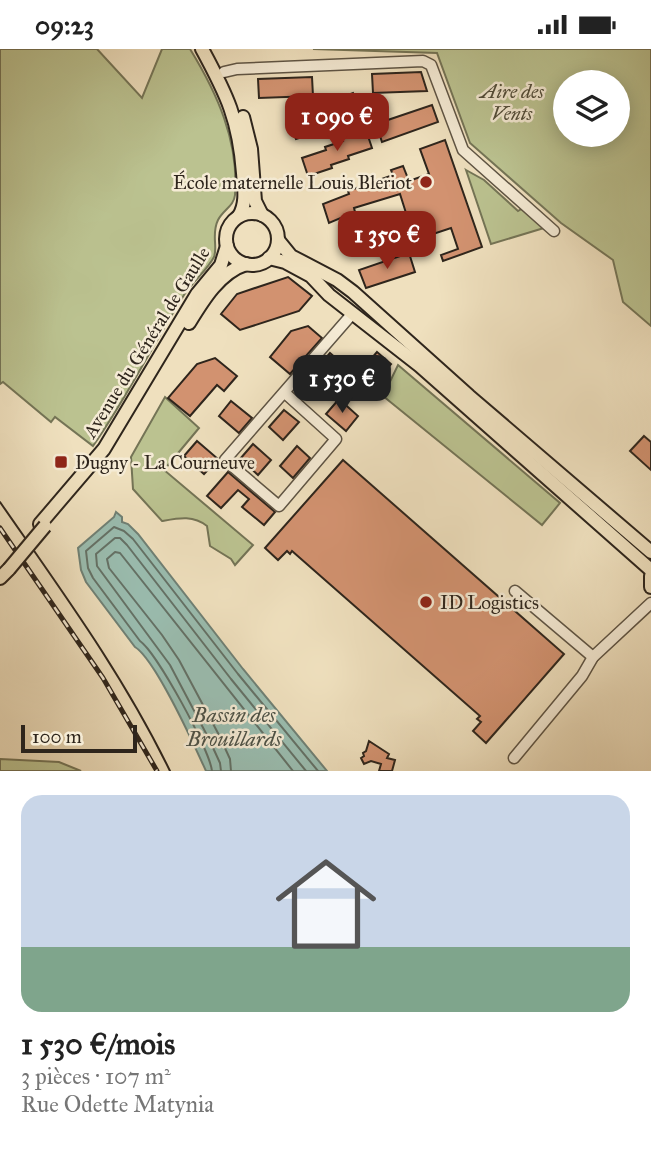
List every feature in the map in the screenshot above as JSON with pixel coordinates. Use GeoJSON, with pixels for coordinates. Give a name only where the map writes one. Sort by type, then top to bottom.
{"type":"FeatureCollection","features":[{"type":"Feature","properties":{"kind":"main road"},"geometry":{"type":"LineString","coordinates":[[202,49],[224,89],[238,131],[244,201],[239,216],[229,226],[227,246],[231,254],[246,264],[261,263],[274,253],[278,240]]}},
{"type":"Feature","properties":{"kind":"main road"},"geometry":{"type":"LineString","coordinates":[[210,49],[224,72],[243,115],[251,149],[255,201],[262,215],[275,228],[278,240],[291,257],[337,280],[353,292],[469,396],[651,552]]}},
{"type":"Feature","properties":{"kind":"main road"},"geometry":{"type":"LineString","coordinates":[[239,216],[250,213],[262,215]]}},
{"type":"Feature","properties":{"kind":"main road","name":"Avenue du Général de Gaulle"},"geometry":{"type":"LineString","coordinates":[[43,525],[97,458],[197,294],[221,265],[227,246]]}},
{"type":"Feature","properties":{"kind":"main road"},"geometry":{"type":"LineString","coordinates":[[269,258],[304,271],[420,366],[651,570]]}},
{"type":"Feature","properties":{"kind":"main road","name":"Avenue du Général de Gaulle"},"geometry":{"type":"LineString","coordinates":[[43,525],[109,448],[212,290],[234,269],[246,264]]}},
{"type":"Feature","properties":{"kind":"main road"},"geometry":{"type":"LineString","coordinates":[[3,571],[43,525]]}},
{"type":"Feature","properties":{"kind":"main road"},"geometry":{"type":"LineString","coordinates":[[651,576],[651,587]]}},
{"type":"Feature","properties":{"kind":"street"},"geometry":{"type":"LineString","coordinates":[[224,72],[237,69],[423,61],[431,65],[463,150],[554,231]]}},
{"type":"Feature","properties":{"kind":"street"},"geometry":{"type":"LineString","coordinates":[[285,393],[337,439],[279,506],[225,460],[353,313]]}},
{"type":"Feature","properties":{"kind":"street"},"geometry":{"type":"LineString","coordinates":[[515,591],[593,657]]}},
{"type":"Feature","properties":{"kind":"street"},"geometry":{"type":"LineString","coordinates":[[514,758],[582,676],[593,657],[651,603]]}},
{"type":"Feature","properties":{"kind":"green space"},"geometry":{"type":"Polygon","coordinates":[[[0,49],[97,49],[142,98],[162,49],[190,49],[217,100],[230,137],[235,195],[216,225],[214,257],[184,295],[93,446],[55,417],[51,422],[3,382],[0,384],[0,49]]]}},
{"type":"Feature","properties":{"kind":"green space","name":"Aire des Vents"},"geometry":{"type":"Polygon","coordinates":[[[313,49],[651,49],[651,326],[623,302],[613,260],[561,223],[470,143],[437,53],[313,49]]]}},
{"type":"Feature","properties":{"kind":"green space"},"geometry":{"type":"Polygon","coordinates":[[[466,170],[484,180],[518,211],[523,208],[544,228],[491,244],[466,170]]]}},
{"type":"Feature","properties":{"kind":"green space"},"geometry":{"type":"Polygon","coordinates":[[[398,365],[560,503],[542,525],[383,396],[398,365]]]}},
{"type":"Feature","properties":{"kind":"green space"},"geometry":{"type":"Polygon","coordinates":[[[165,397],[199,428],[164,470],[253,545],[235,565],[231,559],[210,546],[207,526],[191,519],[162,521],[133,489],[131,457],[165,397]]]}},
{"type":"Feature","properties":{"kind":"green space"},"geometry":{"type":"Polygon","coordinates":[[[0,759],[59,762],[81,771],[0,771],[0,759]]]}},
{"type":"Feature","properties":{"kind":"water","name":"Bassin des Brouillards"},"geometry":{"type":"Polygon","coordinates":[[[116,512],[122,517],[122,522],[138,534],[327,771],[206,771],[174,704],[153,668],[86,582],[81,570],[78,548],[114,517],[116,512]]]}},
{"type":"Feature","properties":{"kind":"building"},"geometry":{"type":"Polygon","coordinates":[[[421,72],[427,91],[373,93],[372,74],[421,72]]]}},
{"type":"Feature","properties":{"kind":"building"},"geometry":{"type":"Polygon","coordinates":[[[312,77],[313,96],[259,98],[258,79],[312,77]]]}},
{"type":"Feature","properties":{"kind":"building"},"geometry":{"type":"Polygon","coordinates":[[[353,93],[359,111],[336,119],[337,122],[319,128],[320,131],[296,139],[289,122],[353,93]]]}},
{"type":"Feature","properties":{"kind":"building"},"geometry":{"type":"Polygon","coordinates":[[[432,105],[438,122],[382,142],[376,124],[432,105]]]}},
{"type":"Feature","properties":{"kind":"building"},"geometry":{"type":"Polygon","coordinates":[[[366,130],[372,148],[348,156],[349,159],[331,165],[332,168],[308,176],[302,158],[326,150],[325,147],[343,141],[342,138],[366,130]]]}},
{"type":"Feature","properties":{"kind":"building"},"geometry":{"type":"Polygon","coordinates":[[[445,140],[482,247],[443,261],[441,255],[458,249],[451,228],[415,240],[413,232],[366,246],[359,227],[406,213],[400,194],[354,208],[355,212],[329,223],[323,204],[349,194],[348,191],[393,175],[391,170],[403,166],[409,181],[429,174],[420,149],[445,140]]]}},
{"type":"Feature","properties":{"kind":"building"},"geometry":{"type":"Polygon","coordinates":[[[409,253],[415,272],[366,288],[359,270],[409,253]]]}},
{"type":"Feature","properties":{"kind":"building"},"geometry":{"type":"Polygon","coordinates":[[[288,277],[312,296],[299,311],[240,330],[221,314],[237,294],[288,277]]]}},
{"type":"Feature","properties":{"kind":"building"},"geometry":{"type":"Polygon","coordinates":[[[308,326],[322,338],[290,374],[270,357],[291,331],[308,326]]]}},
{"type":"Feature","properties":{"kind":"building"},"geometry":{"type":"Polygon","coordinates":[[[377,352],[391,364],[374,384],[360,372],[377,352]]]}},
{"type":"Feature","properties":{"kind":"building"},"geometry":{"type":"Polygon","coordinates":[[[330,353],[346,367],[330,386],[314,372],[330,353]]]}},
{"type":"Feature","properties":{"kind":"building"},"geometry":{"type":"Polygon","coordinates":[[[215,358],[237,376],[224,391],[217,385],[190,416],[168,398],[197,364],[215,358]]]}},
{"type":"Feature","properties":{"kind":"building"},"geometry":{"type":"Polygon","coordinates":[[[339,399],[358,416],[346,431],[326,414],[339,399]]]}},
{"type":"Feature","properties":{"kind":"building"},"geometry":{"type":"Polygon","coordinates":[[[231,401],[252,418],[239,433],[219,416],[231,401]]]}},
{"type":"Feature","properties":{"kind":"building"},"geometry":{"type":"Polygon","coordinates":[[[284,410],[299,422],[283,440],[269,427],[284,410]]]}},
{"type":"Feature","properties":{"kind":"building"},"geometry":{"type":"Polygon","coordinates":[[[644,436],[651,442],[651,470],[630,451],[644,436]]]}},
{"type":"Feature","properties":{"kind":"building"},"geometry":{"type":"Polygon","coordinates":[[[197,441],[218,459],[204,474],[184,456],[197,441]]]}},
{"type":"Feature","properties":{"kind":"building"},"geometry":{"type":"Polygon","coordinates":[[[253,444],[271,460],[258,475],[240,459],[253,444]]]}},
{"type":"Feature","properties":{"kind":"building"},"geometry":{"type":"Polygon","coordinates":[[[297,446],[310,458],[293,478],[280,466],[297,446]]]}},
{"type":"Feature","properties":{"kind":"building","name":"ID Logistics"},"geometry":{"type":"Polygon","coordinates":[[[343,460],[564,654],[486,743],[473,731],[481,722],[477,719],[480,716],[292,551],[290,554],[287,551],[278,560],[265,548],[343,460]]]}},
{"type":"Feature","properties":{"kind":"building"},"geometry":{"type":"Polygon","coordinates":[[[228,472],[275,512],[264,525],[242,507],[249,499],[238,490],[221,508],[207,496],[228,472]]]}},
{"type":"Feature","properties":{"kind":"building"},"geometry":{"type":"Polygon","coordinates":[[[369,741],[389,754],[387,758],[395,760],[392,771],[379,771],[381,764],[371,761],[364,764],[361,758],[369,741]]]}},
{"type":"Feature","properties":{"kind":"tram line"},"geometry":{"type":"LineString","coordinates":[[0,502],[112,666],[170,771]]}},
{"type":"Feature","properties":{"kind":"railway"},"geometry":{"type":"LineString","coordinates":[[0,528],[103,678],[157,771]]}},
{"type":"Feature","properties":{"kind":"place","name":"École maternelle Louis Bleriot"},"geometry":{"type":"Point","coordinates":[426,182]}},
{"type":"Feature","properties":{"kind":"place","name":"Dugny - La Courneuve"},"geometry":{"type":"Point","coordinates":[61,462]}},
{"type":"Feature","properties":{"kind":"place","name":"ID Logistics"},"geometry":{"type":"Point","coordinates":[426,602]}}]}
